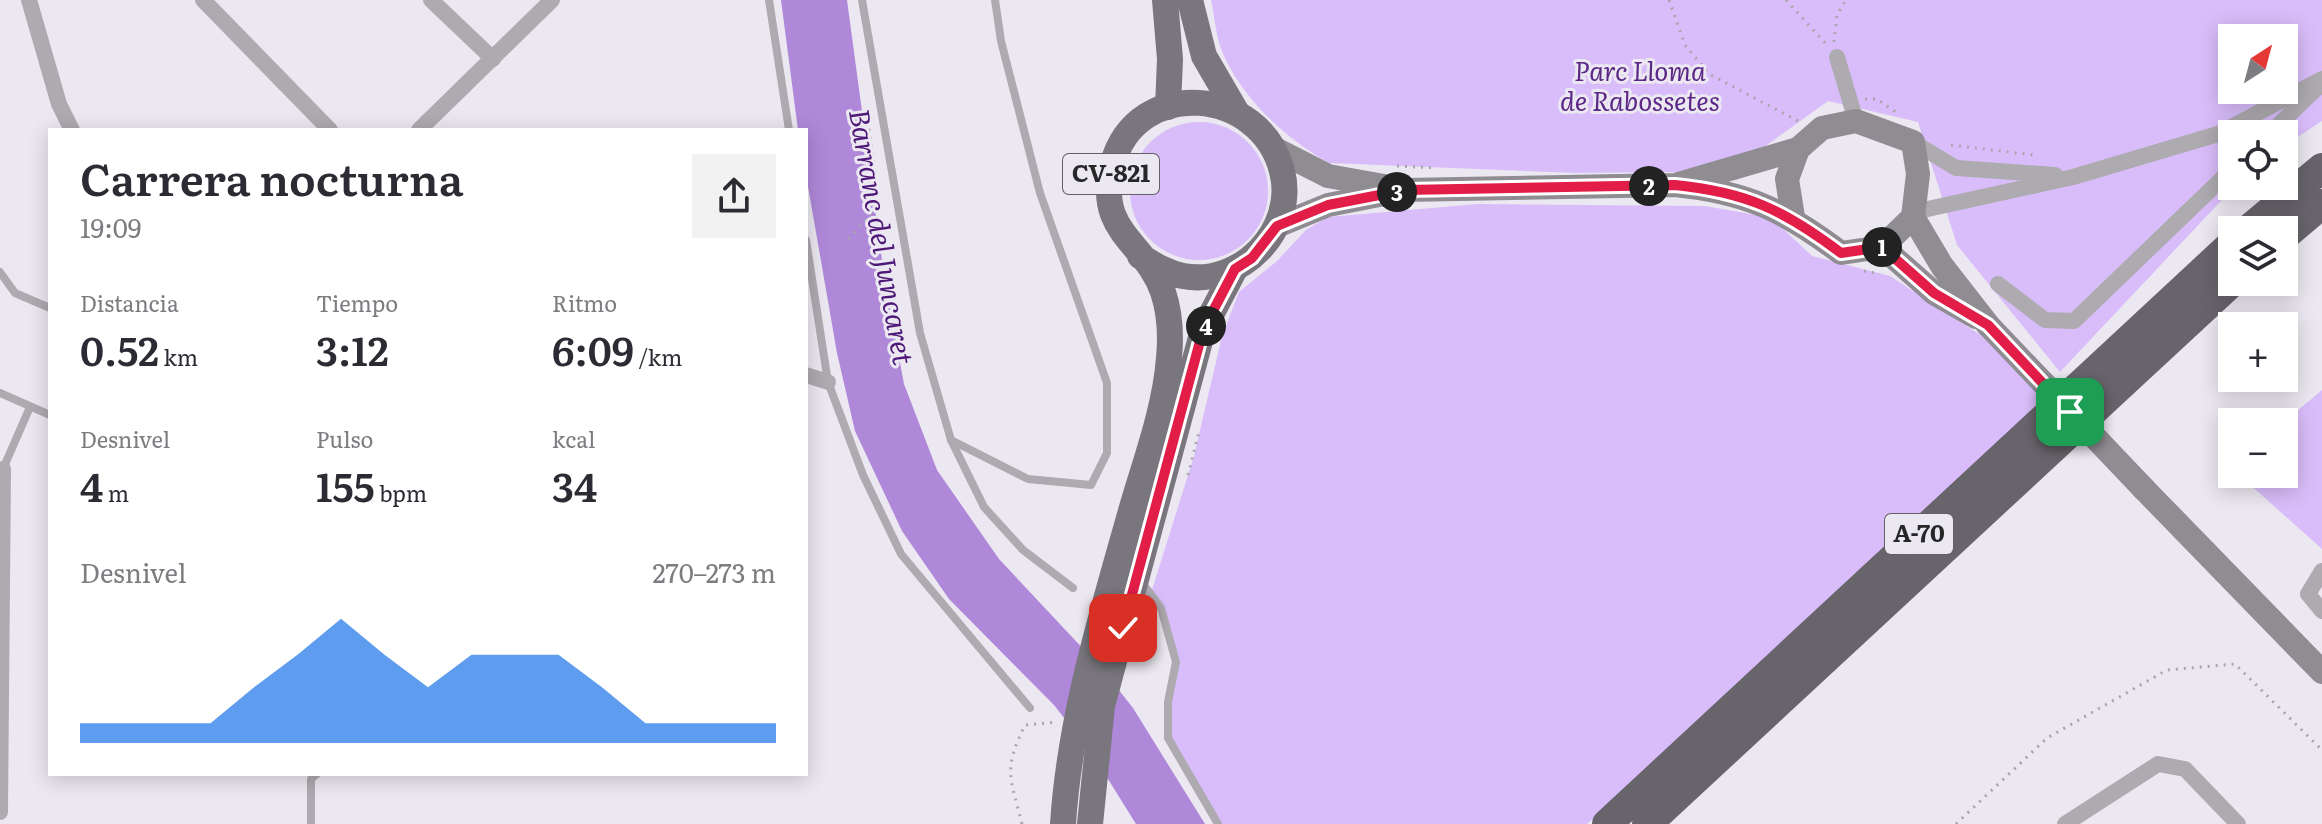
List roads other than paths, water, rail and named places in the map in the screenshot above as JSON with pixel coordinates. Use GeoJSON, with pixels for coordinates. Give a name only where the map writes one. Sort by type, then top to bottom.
{"type":"FeatureCollection","features":[{"type":"Feature","properties":{"kind":"highway"},"geometry":{"type":"LineString","coordinates":[[2265,216],[2322,168]]}},
{"type":"Feature","properties":{"kind":"highway"},"geometry":{"type":"LineString","coordinates":[[2298,224],[2322,204]]}},
{"type":"Feature","properties":{"kind":"highway","name":"A-70"},"geometry":{"type":"LineString","coordinates":[[1607,824],[2218,257]]}},
{"type":"Feature","properties":{"kind":"highway","name":"A-70"},"geometry":{"type":"LineString","coordinates":[[1647,824],[2218,295]]}},
{"type":"Feature","properties":{"kind":"main road"},"geometry":{"type":"LineString","coordinates":[[1165,0],[1170,59],[1168,107]]}},
{"type":"Feature","properties":{"kind":"main road","name":"CV-821"},"geometry":{"type":"LineString","coordinates":[[1190,0],[1204,56],[1236,111]]}},
{"type":"Feature","properties":{"kind":"main road","name":"CV-821"},"geometry":{"type":"LineString","coordinates":[[1090,824],[1109,635],[1169,362],[1171,330],[1163,291],[1117,224],[1109,186],[1114,161],[1126,137],[1144,119],[1168,107],[1202,103],[1236,111],[1258,127],[1275,149],[1283,174],[1284,201],[1277,226],[1252,258],[1235,269],[1210,276],[1185,277],[1161,270],[1140,256]]}},
{"type":"Feature","properties":{"kind":"main road"},"geometry":{"type":"LineString","coordinates":[[1856,121],[1913,142],[1918,174],[1913,215],[1942,266],[1988,325],[2322,672]]}},
{"type":"Feature","properties":{"kind":"main road","name":"CV-821"},"geometry":{"type":"LineString","coordinates":[[1675,185],[1798,149],[1822,128],[1856,121]]}},
{"type":"Feature","properties":{"kind":"main road","name":"CV-821"},"geometry":{"type":"LineString","coordinates":[[1275,149],[1328,176],[1405,190]]}},
{"type":"Feature","properties":{"kind":"main road"},"geometry":{"type":"LineString","coordinates":[[1793,217],[1787,179],[1798,149]]}},
{"type":"Feature","properties":{"kind":"main road","name":"CV-821"},"geometry":{"type":"LineString","coordinates":[[1277,226],[1328,205],[1405,190],[1675,185],[1718,189],[1793,217],[1841,253],[1882,247]]}},
{"type":"Feature","properties":{"kind":"main road"},"geometry":{"type":"LineString","coordinates":[[1913,215],[1882,247],[1934,293],[1988,325]]}},
{"type":"Feature","properties":{"kind":"main road","name":"CV-821"},"geometry":{"type":"LineString","coordinates":[[1063,824],[1065,730],[1138,576],[1203,330],[1235,269]]}},
{"type":"Feature","properties":{"kind":"street"},"geometry":{"type":"LineString","coordinates":[[29,0],[59,104],[71,128]]}},
{"type":"Feature","properties":{"kind":"street"},"geometry":{"type":"LineString","coordinates":[[203,0],[328,128]]}},
{"type":"Feature","properties":{"kind":"street"},"geometry":{"type":"LineString","coordinates":[[431,0],[493,59]]}},
{"type":"Feature","properties":{"kind":"street"},"geometry":{"type":"LineString","coordinates":[[421,128],[552,0]]}},
{"type":"Feature","properties":{"kind":"street"},"geometry":{"type":"LineString","coordinates":[[1837,57],[1856,121]]}},
{"type":"Feature","properties":{"kind":"street"},"geometry":{"type":"LineString","coordinates":[[2283,120],[2322,81]]}},
{"type":"Feature","properties":{"kind":"street"},"geometry":{"type":"LineString","coordinates":[[1913,215],[2073,177],[2218,134],[2322,81]]}},
{"type":"Feature","properties":{"kind":"street"},"geometry":{"type":"LineString","coordinates":[[1913,142],[1956,168],[2073,177]]}},
{"type":"Feature","properties":{"kind":"street"},"geometry":{"type":"LineString","coordinates":[[1998,284],[2045,320],[2074,321],[2218,182]]}},
{"type":"Feature","properties":{"kind":"street"},"geometry":{"type":"LineString","coordinates":[[808,376],[828,382]]}},
{"type":"Feature","properties":{"kind":"street"},"geometry":{"type":"LineString","coordinates":[[0,812],[3,469]]}},
{"type":"Feature","properties":{"kind":"street"},"geometry":{"type":"LineString","coordinates":[[2322,571],[2308,594],[2322,611]]}},
{"type":"Feature","properties":{"kind":"street"},"geometry":{"type":"LineString","coordinates":[[2065,824],[2158,764],[2185,769],[2238,824]]}},
{"type":"Feature","properties":{"kind":"lane"},"geometry":{"type":"LineString","coordinates":[[769,0],[789,128]]}},
{"type":"Feature","properties":{"kind":"lane"},"geometry":{"type":"LineString","coordinates":[[862,0],[920,333],[951,440],[984,507],[1023,550],[1073,588]]}},
{"type":"Feature","properties":{"kind":"lane"},"geometry":{"type":"LineString","coordinates":[[951,440],[1028,479],[1091,485],[1107,453],[1107,383],[1040,193],[1001,41],[995,0]]}},
{"type":"Feature","properties":{"kind":"lane"},"geometry":{"type":"LineString","coordinates":[[808,253],[828,382],[863,475],[901,554],[1030,708]]}},
{"type":"Feature","properties":{"kind":"lane"},"geometry":{"type":"LineString","coordinates":[[0,272],[15,293],[48,307]]}},
{"type":"Feature","properties":{"kind":"lane"},"geometry":{"type":"LineString","coordinates":[[0,393],[48,414]]}},
{"type":"Feature","properties":{"kind":"lane"},"geometry":{"type":"LineString","coordinates":[[3,469],[30,407]]}},
{"type":"Feature","properties":{"kind":"lane"},"geometry":{"type":"LineString","coordinates":[[1138,576],[1161,608],[1176,662],[1168,702],[1168,738],[1218,824]]}},
{"type":"Feature","properties":{"kind":"lane"},"geometry":{"type":"LineString","coordinates":[[311,824],[311,779],[315,776]]}},
{"type":"Feature","properties":{"kind":"park label","name":"Parc Lloma de Rabossetes"},"geometry":{"type":"Point","coordinates":[1640,87]}},
{"type":"Feature","properties":{"kind":"water label","name":"Barranc del Juncaret"},"geometry":{"type":"Point","coordinates":[881,237]}}]}
